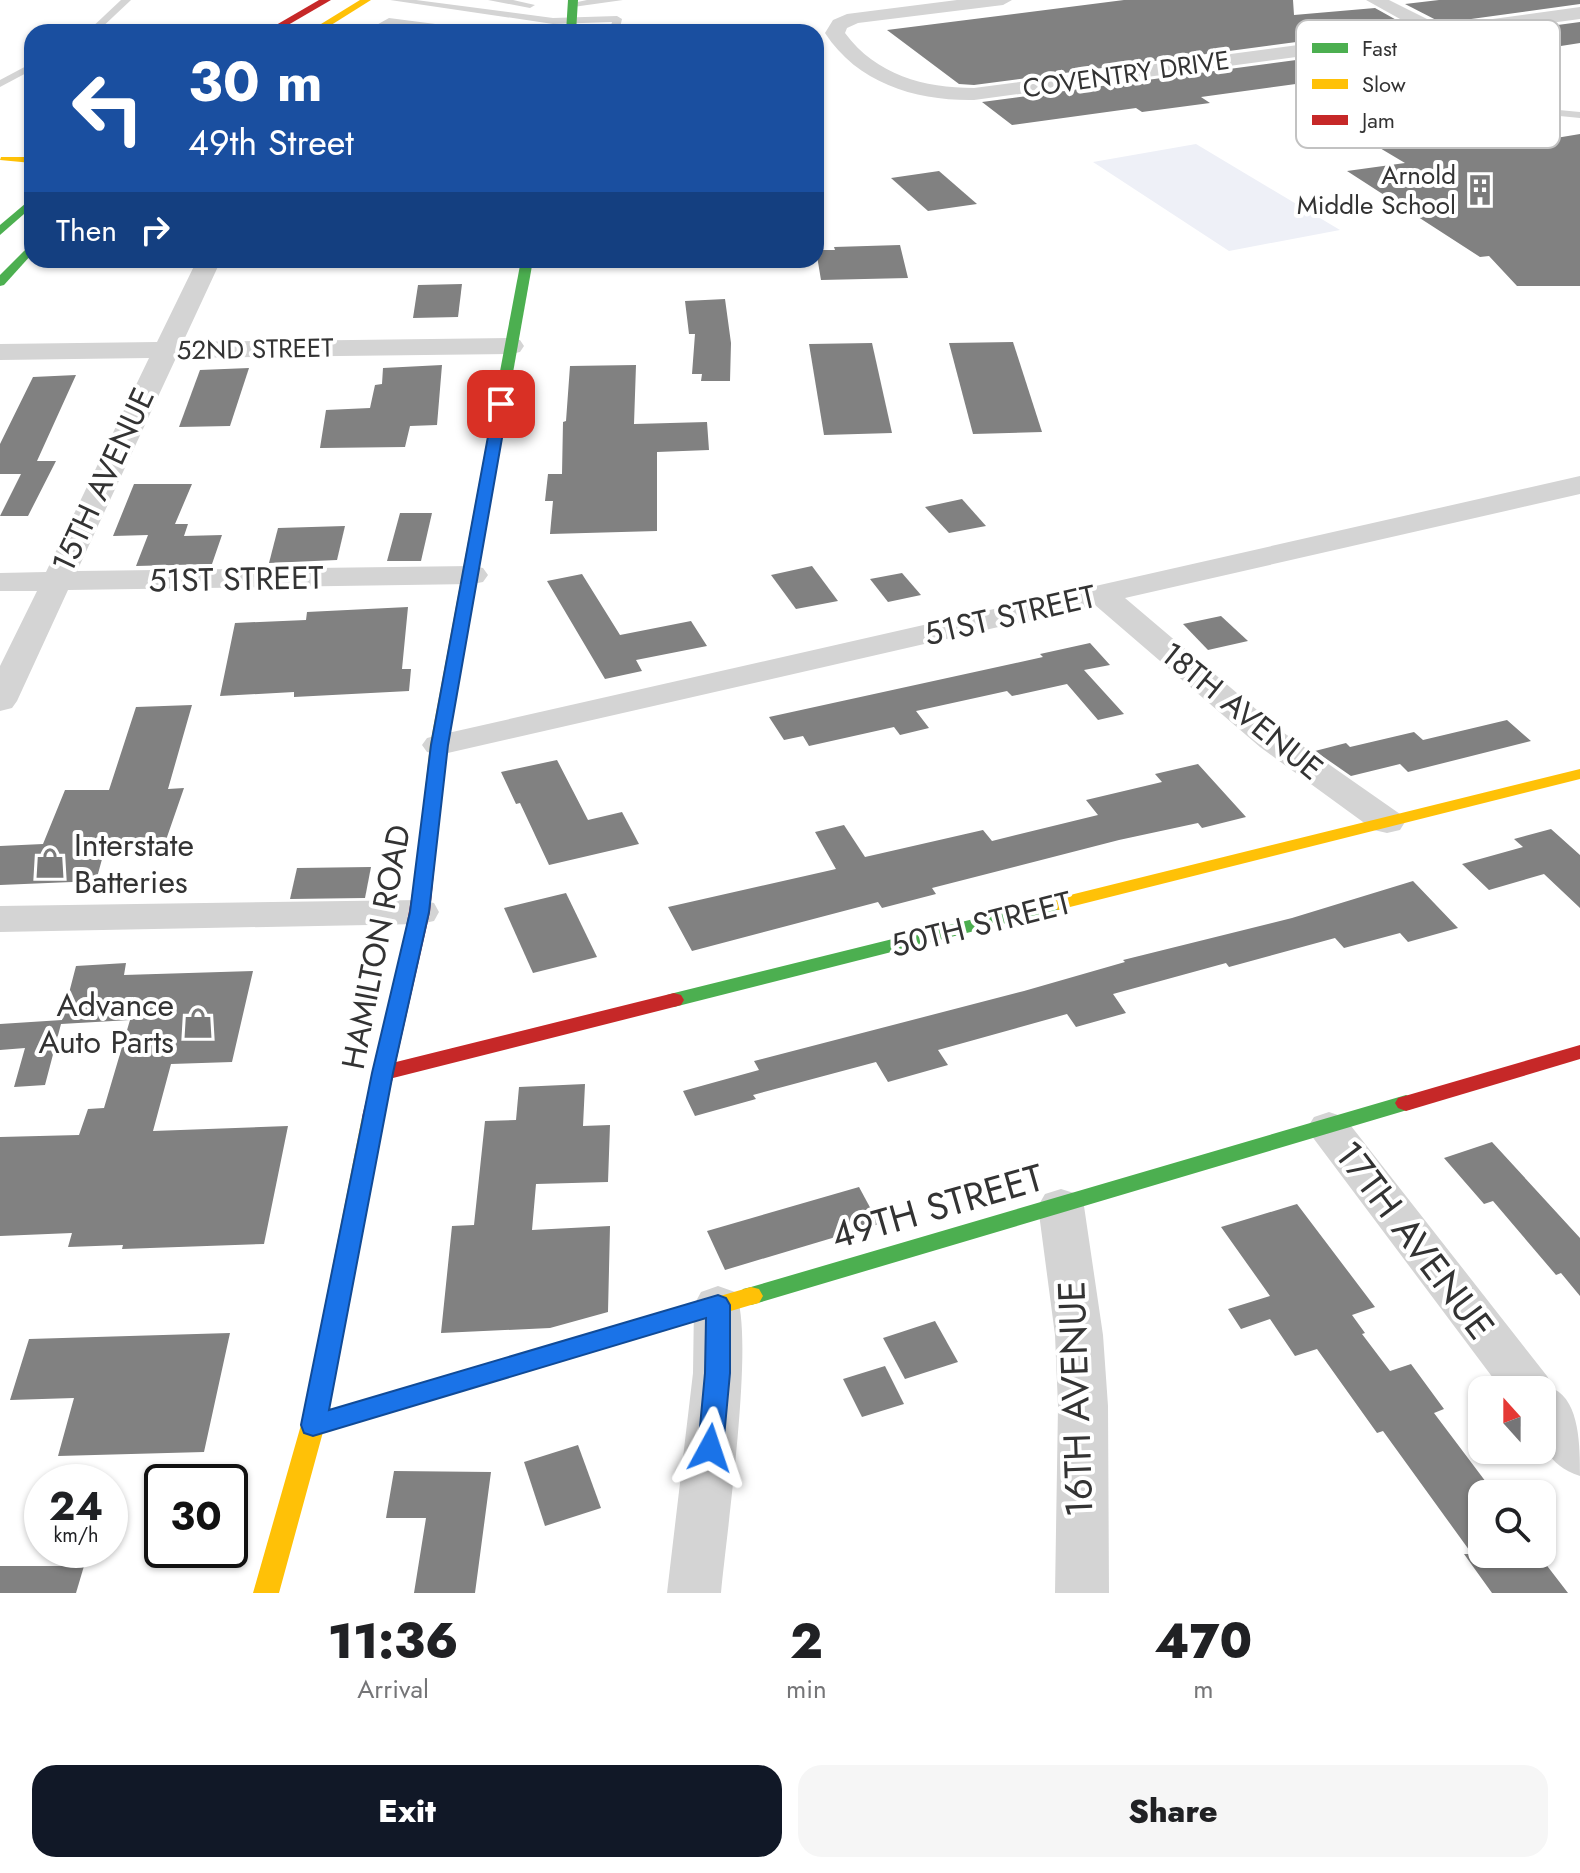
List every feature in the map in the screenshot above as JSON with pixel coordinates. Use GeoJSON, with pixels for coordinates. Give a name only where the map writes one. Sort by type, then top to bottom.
{"type":"FeatureCollection","features":[{"type":"Feature","properties":{"kind":"street"},"geometry":{"type":"LineString","coordinates":[[283,24],[326,0]]}},
{"type":"Feature","properties":{"kind":"street"},"geometry":{"type":"LineString","coordinates":[[327,24],[366,0]]}},
{"type":"Feature","properties":{"kind":"street","name":"COVENTRY DRIVE"},"geometry":{"type":"LineString","coordinates":[[1003,0],[854,18],[840,24],[835,33],[850,51],[905,88],[935,95],[974,94],[1296,51]]}},
{"type":"Feature","properties":{"kind":"street"},"geometry":{"type":"LineString","coordinates":[[1375,0],[1415,20]]}},
{"type":"Feature","properties":{"kind":"street","name":"COVENTRY DRIVE"},"geometry":{"type":"LineString","coordinates":[[1528,20],[1580,13]]}},
{"type":"Feature","properties":{"kind":"street"},"geometry":{"type":"LineString","coordinates":[[2,159],[24,158]]}},
{"type":"Feature","properties":{"kind":"street"},"geometry":{"type":"LineString","coordinates":[[0,231],[24,208]]}},
{"type":"Feature","properties":{"kind":"street"},"geometry":{"type":"LineString","coordinates":[[0,282],[24,256]]}},
{"type":"Feature","properties":{"kind":"street","name":"15TH AVENUE"},"geometry":{"type":"LineString","coordinates":[[0,701],[54,581],[205,268]]}},
{"type":"Feature","properties":{"kind":"street","name":"HAMILTON ROAD"},"geometry":{"type":"LineString","coordinates":[[266,1593],[313,1425],[382,1073],[420,912],[439,745],[526,268]]}},
{"type":"Feature","properties":{"kind":"street","name":"52ND STREET"},"geometry":{"type":"LineString","coordinates":[[0,352],[511,346]]}},
{"type":"Feature","properties":{"kind":"street","name":"51ST STREET"},"geometry":{"type":"LineString","coordinates":[[439,745],[1580,485]]}},
{"type":"Feature","properties":{"kind":"street","name":"51ST STREET"},"geometry":{"type":"LineString","coordinates":[[0,582],[472,575]]}},
{"type":"Feature","properties":{"kind":"street","name":"18TH AVENUE"},"geometry":{"type":"LineString","coordinates":[[1101,594],[1272,740],[1387,822]]}},
{"type":"Feature","properties":{"kind":"street","name":"50TH STREET"},"geometry":{"type":"LineString","coordinates":[[382,1073],[1580,774]]}},
{"type":"Feature","properties":{"kind":"street"},"geometry":{"type":"LineString","coordinates":[[0,919],[420,912]]}},
{"type":"Feature","properties":{"kind":"street","name":"49TH STREET"},"geometry":{"type":"LineString","coordinates":[[313,1425],[1580,1052]]}},
{"type":"Feature","properties":{"kind":"street","name":"17TH AVENUE"},"geometry":{"type":"LineString","coordinates":[[1329,1128],[1519,1376]]}},
{"type":"Feature","properties":{"kind":"street","name":"16TH AVENUE"},"geometry":{"type":"LineString","coordinates":[[1061,1206],[1080,1349],[1082,1593]]}},
{"type":"Feature","properties":{"kind":"street"},"geometry":{"type":"LineString","coordinates":[[694,1593],[717,1373],[718,1305]]}},
{"type":"Feature","properties":{"kind":"street"},"geometry":{"type":"LineString","coordinates":[[1556,1423],[1580,1455]]}},
{"type":"Feature","properties":{"kind":"lane"},"geometry":{"type":"LineString","coordinates":[[101,24],[126,0]]}},
{"type":"Feature","properties":{"kind":"lane"},"geometry":{"type":"LineString","coordinates":[[395,0],[571,12],[617,19],[616,24]]}},
{"type":"Feature","properties":{"kind":"lane"},"geometry":{"type":"LineString","coordinates":[[493,0],[540,6]]}},
{"type":"Feature","properties":{"kind":"lane"},"geometry":{"type":"LineString","coordinates":[[571,12],[618,0]]}},
{"type":"Feature","properties":{"kind":"lane"},"geometry":{"type":"LineString","coordinates":[[384,24],[389,21],[412,24]]}},
{"type":"Feature","properties":{"kind":"lane"},"geometry":{"type":"LineString","coordinates":[[0,84],[24,70]]}},
{"type":"Feature","properties":{"kind":"lane"},"geometry":{"type":"LineString","coordinates":[[1560,113],[1580,115]]}},
{"type":"Feature","properties":{"kind":"shaded area"},"geometry":{"type":"Polygon","coordinates":[[[1196,144],[1340,230],[1229,251],[1093,162],[1196,144]]]}},
{"type":"Feature","properties":{"kind":"building"},"geometry":{"type":"Polygon","coordinates":[[[1124,0],[1293,0],[1294,15],[1375,8],[1396,20],[1296,20],[1296,42],[974,85],[959,84],[887,30],[1124,0]]]}},
{"type":"Feature","properties":{"kind":"building"},"geometry":{"type":"Polygon","coordinates":[[[1439,0],[1580,0],[1580,4],[1464,20],[1436,20],[1405,4],[1439,0]]]}},
{"type":"Feature","properties":{"kind":"building"},"geometry":{"type":"Polygon","coordinates":[[[1580,22],[1580,43],[1560,46],[1560,25],[1580,22]]]}},
{"type":"Feature","properties":{"kind":"building"},"geometry":{"type":"Polygon","coordinates":[[[1296,60],[1296,84],[1201,97],[1210,103],[1142,112],[1136,108],[1012,125],[982,102],[1296,60]]]}},
{"type":"Feature","properties":{"kind":"building"},"geometry":{"type":"Polygon","coordinates":[[[1580,134],[1580,286],[1517,286],[1489,256],[1480,257],[1347,171],[1405,163],[1380,148],[1560,148],[1560,137],[1580,134]]]}},
{"type":"Feature","properties":{"kind":"building"},"geometry":{"type":"Polygon","coordinates":[[[939,171],[977,204],[928,211],[891,178],[939,171]]]}},
{"type":"Feature","properties":{"kind":"building"},"geometry":{"type":"Polygon","coordinates":[[[900,245],[908,278],[821,280],[819,268],[824,268],[824,250],[835,250],[834,247],[900,245]]]}},
{"type":"Feature","properties":{"kind":"building"},"geometry":{"type":"Polygon","coordinates":[[[462,284],[458,317],[413,318],[418,285],[462,284]]]}},
{"type":"Feature","properties":{"kind":"building"},"geometry":{"type":"Polygon","coordinates":[[[725,299],[731,343],[730,381],[701,381],[702,374],[692,374],[695,334],[689,334],[685,301],[725,299]]]}},
{"type":"Feature","properties":{"kind":"building"},"geometry":{"type":"Polygon","coordinates":[[[1013,342],[1042,432],[973,434],[949,343],[1013,342]]]}},
{"type":"Feature","properties":{"kind":"building"},"geometry":{"type":"Polygon","coordinates":[[[872,343],[892,433],[824,435],[809,344],[872,343]]]}},
{"type":"Feature","properties":{"kind":"building"},"geometry":{"type":"Polygon","coordinates":[[[442,365],[437,425],[410,426],[405,447],[320,448],[326,410],[370,408],[375,385],[382,384],[383,368],[442,365]]]}},
{"type":"Feature","properties":{"kind":"building"},"geometry":{"type":"Polygon","coordinates":[[[636,365],[634,424],[707,422],[709,450],[657,452],[657,531],[550,534],[553,501],[545,501],[548,474],[562,474],[563,422],[566,421],[570,366],[636,365]]]}},
{"type":"Feature","properties":{"kind":"building"},"geometry":{"type":"Polygon","coordinates":[[[249,368],[230,426],[179,427],[200,370],[249,368]]]}},
{"type":"Feature","properties":{"kind":"building"},"geometry":{"type":"Polygon","coordinates":[[[76,375],[37,461],[56,461],[28,516],[0,516],[21,474],[0,474],[0,444],[33,377],[76,375]]]}},
{"type":"Feature","properties":{"kind":"building"},"geometry":{"type":"Polygon","coordinates":[[[134,484],[192,484],[175,524],[188,524],[184,536],[222,535],[212,564],[136,566],[148,535],[113,536],[134,484]]]}},
{"type":"Feature","properties":{"kind":"building"},"geometry":{"type":"Polygon","coordinates":[[[962,499],[986,526],[949,533],[925,507],[962,499]]]}},
{"type":"Feature","properties":{"kind":"building"},"geometry":{"type":"Polygon","coordinates":[[[400,513],[432,513],[421,561],[387,561],[400,513]]]}},
{"type":"Feature","properties":{"kind":"building"},"geometry":{"type":"Polygon","coordinates":[[[345,526],[337,560],[269,563],[278,528],[345,526]]]}},
{"type":"Feature","properties":{"kind":"building"},"geometry":{"type":"Polygon","coordinates":[[[812,566],[838,601],[796,609],[771,575],[812,566]]]}},
{"type":"Feature","properties":{"kind":"building"},"geometry":{"type":"Polygon","coordinates":[[[902,573],[921,595],[888,602],[870,579],[902,573]]]}},
{"type":"Feature","properties":{"kind":"building"},"geometry":{"type":"Polygon","coordinates":[[[582,574],[620,635],[691,621],[707,646],[636,660],[642,671],[605,679],[547,581],[582,574]]]}},
{"type":"Feature","properties":{"kind":"building"},"geometry":{"type":"Polygon","coordinates":[[[408,607],[402,669],[411,669],[409,691],[294,697],[294,692],[220,696],[235,623],[306,620],[307,612],[408,607]]]}},
{"type":"Feature","properties":{"kind":"building"},"geometry":{"type":"Polygon","coordinates":[[[1221,616],[1248,641],[1208,650],[1183,624],[1221,616]]]}},
{"type":"Feature","properties":{"kind":"building"},"geometry":{"type":"Polygon","coordinates":[[[1090,643],[1110,665],[1084,670],[1124,714],[1098,720],[1067,684],[1012,696],[1007,691],[916,711],[929,728],[900,735],[894,727],[809,746],[803,736],[784,740],[769,717],[1043,657],[1040,654],[1090,643]]]}},
{"type":"Feature","properties":{"kind":"building"},"geometry":{"type":"Polygon","coordinates":[[[192,705],[168,789],[184,788],[166,840],[107,841],[96,881],[0,885],[0,846],[43,844],[65,790],[109,790],[136,707],[192,705]]]}},
{"type":"Feature","properties":{"kind":"building"},"geometry":{"type":"Polygon","coordinates":[[[1507,720],[1531,741],[1408,772],[1400,764],[1351,776],[1315,751],[1346,743],[1350,747],[1414,732],[1423,740],[1507,720]]]}},
{"type":"Feature","properties":{"kind":"building"},"geometry":{"type":"Polygon","coordinates":[[[557,760],[588,820],[622,812],[639,844],[549,865],[520,803],[516,804],[501,772],[557,760]]]}},
{"type":"Feature","properties":{"kind":"building"},"geometry":{"type":"Polygon","coordinates":[[[1198,764],[1246,817],[1202,828],[1198,823],[1119,840],[932,888],[936,894],[882,908],[878,902],[692,951],[668,907],[836,869],[815,832],[844,825],[865,857],[983,830],[992,841],[1098,815],[1086,800],[1162,782],[1155,774],[1198,764]]]}},
{"type":"Feature","properties":{"kind":"building"},"geometry":{"type":"Polygon","coordinates":[[[1551,829],[1580,855],[1580,908],[1544,874],[1489,890],[1462,864],[1523,847],[1514,839],[1551,829]]]}},
{"type":"Feature","properties":{"kind":"building"},"geometry":{"type":"Polygon","coordinates":[[[371,867],[365,898],[290,899],[297,868],[371,867]]]}},
{"type":"Feature","properties":{"kind":"building"},"geometry":{"type":"Polygon","coordinates":[[[1413,881],[1458,928],[1408,942],[1400,933],[1344,948],[1335,938],[1229,967],[1226,963],[1113,994],[1126,1013],[1076,1027],[1067,1014],[938,1050],[948,1065],[888,1082],[876,1062],[753,1095],[756,1099],[695,1116],[683,1091],[759,1070],[754,1061],[1024,991],[1125,962],[1123,960],[1292,918],[1413,881]]]}},
{"type":"Feature","properties":{"kind":"building"},"geometry":{"type":"Polygon","coordinates":[[[566,893],[597,957],[533,973],[504,908],[566,893]]]}},
{"type":"Feature","properties":{"kind":"building"},"geometry":{"type":"Polygon","coordinates":[[[126,963],[124,975],[253,971],[232,1062],[171,1064],[153,1131],[288,1126],[264,1244],[122,1249],[123,1245],[68,1247],[72,1233],[0,1236],[0,1137],[79,1135],[88,1109],[104,1108],[130,1020],[61,1024],[45,1085],[14,1087],[25,1048],[0,1050],[0,1024],[62,1020],[76,966],[126,963]]]}},
{"type":"Feature","properties":{"kind":"building"},"geometry":{"type":"Polygon","coordinates":[[[585,1084],[583,1126],[610,1125],[608,1182],[536,1184],[532,1230],[610,1226],[608,1312],[550,1328],[441,1333],[452,1226],[474,1225],[485,1121],[516,1120],[519,1087],[585,1084]]]}},
{"type":"Feature","properties":{"kind":"building"},"geometry":{"type":"Polygon","coordinates":[[[1492,1142],[1580,1238],[1580,1296],[1561,1273],[1556,1275],[1493,1201],[1484,1204],[1444,1158],[1492,1142]]]}},
{"type":"Feature","properties":{"kind":"building"},"geometry":{"type":"Polygon","coordinates":[[[859,1187],[879,1224],[725,1270],[707,1231],[859,1187]]]}},
{"type":"Feature","properties":{"kind":"building"},"geometry":{"type":"Polygon","coordinates":[[[1297,1204],[1375,1307],[1352,1315],[1365,1333],[1362,1334],[1390,1371],[1411,1364],[1444,1409],[1434,1413],[1468,1458],[1468,1464],[1472,1464],[1484,1480],[1468,1480],[1468,1548],[1383,1431],[1377,1433],[1317,1349],[1295,1356],[1270,1319],[1241,1329],[1228,1309],[1270,1296],[1221,1227],[1297,1204]]]}},
{"type":"Feature","properties":{"kind":"building"},"geometry":{"type":"Polygon","coordinates":[[[935,1321],[958,1362],[905,1379],[883,1338],[935,1321]]]}},
{"type":"Feature","properties":{"kind":"building"},"geometry":{"type":"Polygon","coordinates":[[[230,1333],[204,1452],[58,1456],[74,1398],[10,1400],[29,1339],[230,1333]]]}},
{"type":"Feature","properties":{"kind":"building"},"geometry":{"type":"Polygon","coordinates":[[[885,1366],[904,1404],[862,1417],[843,1379],[885,1366]]]}},
{"type":"Feature","properties":{"kind":"building"},"geometry":{"type":"Polygon","coordinates":[[[578,1445],[601,1508],[545,1526],[524,1462],[578,1445]]]}},
{"type":"Feature","properties":{"kind":"building"},"geometry":{"type":"Polygon","coordinates":[[[394,1471],[491,1472],[475,1593],[414,1593],[426,1518],[386,1518],[394,1471]]]}},
{"type":"Feature","properties":{"kind":"building"},"geometry":{"type":"Polygon","coordinates":[[[0,1566],[83,1568],[76,1593],[0,1593],[0,1566]]]}},
{"type":"Feature","properties":{"kind":"building"},"geometry":{"type":"Polygon","coordinates":[[[1474,1568],[1549,1568],[1568,1593],[1492,1593],[1474,1568]]]}},
{"type":"Feature","properties":{"kind":"traffic: fast"},"geometry":{"type":"LineString","coordinates":[[572,24],[573,0]]}},
{"type":"Feature","properties":{"kind":"traffic: fast"},"geometry":{"type":"LineString","coordinates":[[0,231],[24,208]]}},
{"type":"Feature","properties":{"kind":"traffic: fast"},"geometry":{"type":"LineString","coordinates":[[0,282],[24,256]]}},
{"type":"Feature","properties":{"kind":"traffic: fast"},"geometry":{"type":"LineString","coordinates":[[494,440],[526,268]]}},
{"type":"Feature","properties":{"kind":"traffic: fast"},"geometry":{"type":"LineString","coordinates":[[674,1000],[1058,904]]}},
{"type":"Feature","properties":{"kind":"traffic: fast"},"geometry":{"type":"LineString","coordinates":[[751,1296],[1406,1103]]}},
{"type":"Feature","properties":{"kind":"traffic: slow"},"geometry":{"type":"LineString","coordinates":[[326,24],[366,0]]}},
{"type":"Feature","properties":{"kind":"traffic: slow"},"geometry":{"type":"LineString","coordinates":[[5,159],[24,160]]}},
{"type":"Feature","properties":{"kind":"traffic: slow"},"geometry":{"type":"LineString","coordinates":[[427,852],[439,745],[494,440]]}},
{"type":"Feature","properties":{"kind":"traffic: slow"},"geometry":{"type":"LineString","coordinates":[[1058,904],[1580,774]]}},
{"type":"Feature","properties":{"kind":"traffic: slow"},"geometry":{"type":"LineString","coordinates":[[266,1593],[313,1425],[373,1117]]}},
{"type":"Feature","properties":{"kind":"traffic: slow"},"geometry":{"type":"LineString","coordinates":[[313,1425],[751,1296]]}},
{"type":"Feature","properties":{"kind":"traffic: jam"},"geometry":{"type":"LineString","coordinates":[[283,24],[326,0]]}},
{"type":"Feature","properties":{"kind":"traffic: jam"},"geometry":{"type":"LineString","coordinates":[[373,1117],[420,912],[427,852]]}},
{"type":"Feature","properties":{"kind":"traffic: jam"},"geometry":{"type":"LineString","coordinates":[[382,1073],[674,1000]]}},
{"type":"Feature","properties":{"kind":"traffic: jam"},"geometry":{"type":"LineString","coordinates":[[1406,1103],[1580,1052]]}},
{"type":"Feature","properties":{"kind":"place","name":"Arnold Middle School"},"geometry":{"type":"Point","coordinates":[1480,190]}},
{"type":"Feature","properties":{"kind":"place","name":"Interstate Batteries"},"geometry":{"type":"Point","coordinates":[50,863]}},
{"type":"Feature","properties":{"kind":"place","name":"Advance Auto Parts"},"geometry":{"type":"Point","coordinates":[198,1023]}},
{"type":"Feature","properties":{"kind":"route"},"geometry":{"type":"LineString","coordinates":[[501,404],[439,745],[420,912],[382,1073],[313,1425],[718,1305],[717,1373],[710,1448]]}}]}
